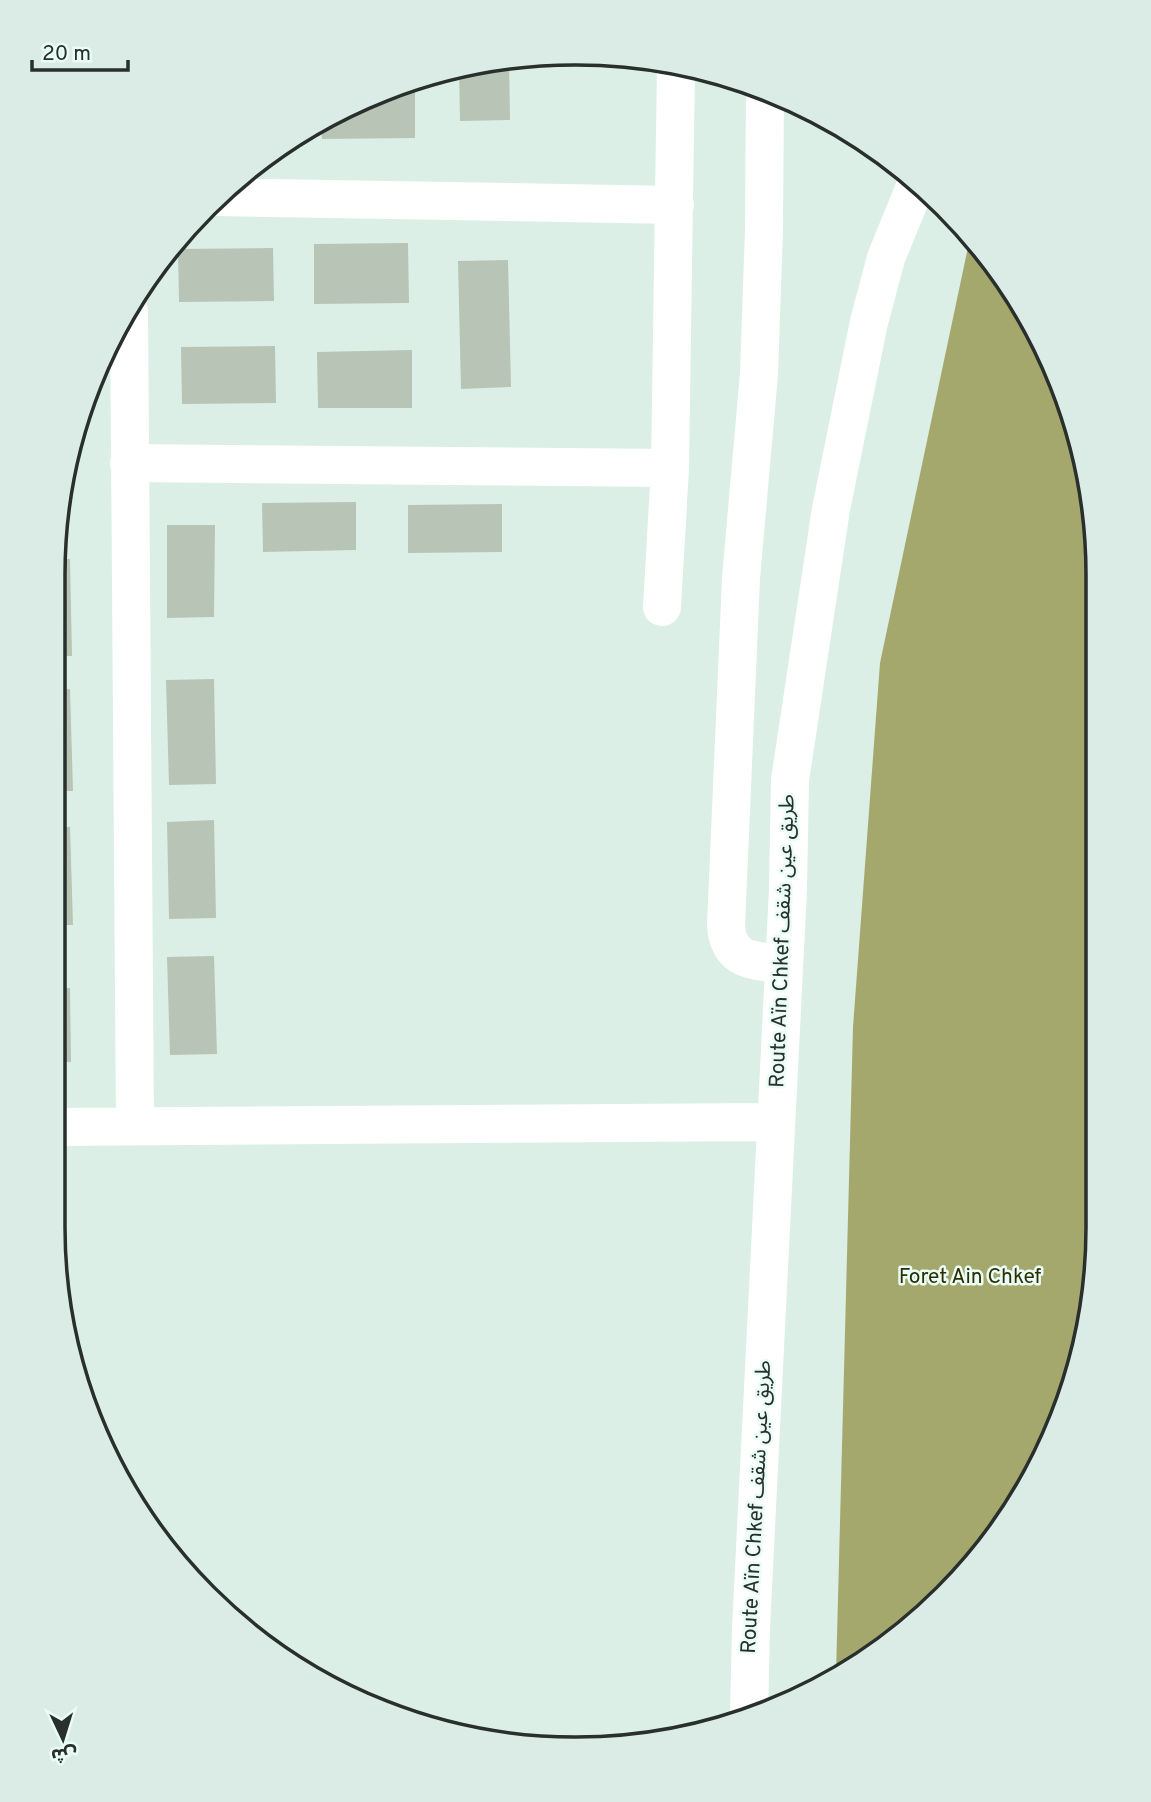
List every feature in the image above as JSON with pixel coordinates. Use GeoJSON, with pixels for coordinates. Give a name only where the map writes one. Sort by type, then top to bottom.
{"type":"FeatureCollection","features":[{"type":"Feature","properties":{"kind":"street"},"geometry":{"type":"LineString","coordinates":[[662,607],[670,468],[676,75]]}},
{"type":"Feature","properties":{"kind":"street"},"geometry":{"type":"LineString","coordinates":[[765,102],[759,374],[741,578],[726,926],[727,941],[736,953],[749,959],[782,964]]}},
{"type":"Feature","properties":{"kind":"street","name":"Route Aïn Chkef طريق عين شقف"},"geometry":{"type":"LineString","coordinates":[[749,1706],[782,964],[788,889],[790,780],[831,509],[876,296],[886,258],[913,192]]}},
{"type":"Feature","properties":{"kind":"street"},"geometry":{"type":"LineString","coordinates":[[232,197],[675,205]]}},
{"type":"Feature","properties":{"kind":"street"},"geometry":{"type":"LineString","coordinates":[[129,327],[135,1125]]}},
{"type":"Feature","properties":{"kind":"street"},"geometry":{"type":"LineString","coordinates":[[130,463],[670,468]]}},
{"type":"Feature","properties":{"kind":"street"},"geometry":{"type":"LineString","coordinates":[[65,1127],[775,1122]]}},
{"type":"Feature","properties":{"kind":"green space","name":"Foret Ain Chkef"},"geometry":{"type":"Polygon","coordinates":[[[968,249],[1000,292],[1034,350],[1069,443],[1082,509],[1086,576],[1086,1226],[1082,1293],[1069,1359],[1059,1391],[1034,1452],[1000,1510],[960,1563],[937,1588],[886,1632],[836,1666],[853,1027],[880,663],[968,249]]]}},
{"type":"Feature","properties":{"kind":"building"},"geometry":{"type":"Polygon","coordinates":[[[509,69],[510,120],[460,121],[459,79],[509,69]]]}},
{"type":"Feature","properties":{"kind":"building"},"geometry":{"type":"Polygon","coordinates":[[[415,91],[415,138],[322,139],[322,132],[350,117],[415,91]]]}},
{"type":"Feature","properties":{"kind":"building"},"geometry":{"type":"Polygon","coordinates":[[[408,243],[409,303],[314,304],[314,244],[408,243]]]}},
{"type":"Feature","properties":{"kind":"building"},"geometry":{"type":"Polygon","coordinates":[[[273,248],[274,301],[179,302],[178,255],[183,249],[273,248]]]}},
{"type":"Feature","properties":{"kind":"building"},"geometry":{"type":"Polygon","coordinates":[[[508,260],[511,387],[461,389],[458,261],[508,260]]]}},
{"type":"Feature","properties":{"kind":"building"},"geometry":{"type":"Polygon","coordinates":[[[275,346],[276,403],[182,404],[181,347],[275,346]]]}},
{"type":"Feature","properties":{"kind":"building"},"geometry":{"type":"Polygon","coordinates":[[[412,350],[412,408],[318,408],[317,352],[412,350]]]}},
{"type":"Feature","properties":{"kind":"building"},"geometry":{"type":"Polygon","coordinates":[[[356,502],[356,550],[263,552],[262,503],[356,502]]]}},
{"type":"Feature","properties":{"kind":"building"},"geometry":{"type":"Polygon","coordinates":[[[502,504],[502,552],[408,553],[408,505],[502,504]]]}},
{"type":"Feature","properties":{"kind":"building"},"geometry":{"type":"Polygon","coordinates":[[[167,525],[215,525],[214,617],[167,618],[167,525]]]}},
{"type":"Feature","properties":{"kind":"building"},"geometry":{"type":"Polygon","coordinates":[[[66,559],[70,559],[72,656],[65,656],[66,559]]]}},
{"type":"Feature","properties":{"kind":"building"},"geometry":{"type":"Polygon","coordinates":[[[214,679],[216,784],[169,785],[166,680],[214,679]]]}},
{"type":"Feature","properties":{"kind":"building"},"geometry":{"type":"Polygon","coordinates":[[[65,689],[70,689],[73,791],[65,791],[65,689]]]}},
{"type":"Feature","properties":{"kind":"building"},"geometry":{"type":"Polygon","coordinates":[[[214,820],[216,918],[169,919],[167,822],[214,820]]]}},
{"type":"Feature","properties":{"kind":"building"},"geometry":{"type":"Polygon","coordinates":[[[65,827],[70,827],[73,925],[65,925],[65,827]]]}},
{"type":"Feature","properties":{"kind":"building"},"geometry":{"type":"Polygon","coordinates":[[[214,956],[217,1054],[170,1055],[167,957],[214,956]]]}},
{"type":"Feature","properties":{"kind":"building"},"geometry":{"type":"Polygon","coordinates":[[[65,988],[70,988],[71,1062],[65,1062],[65,988]]]}}]}
